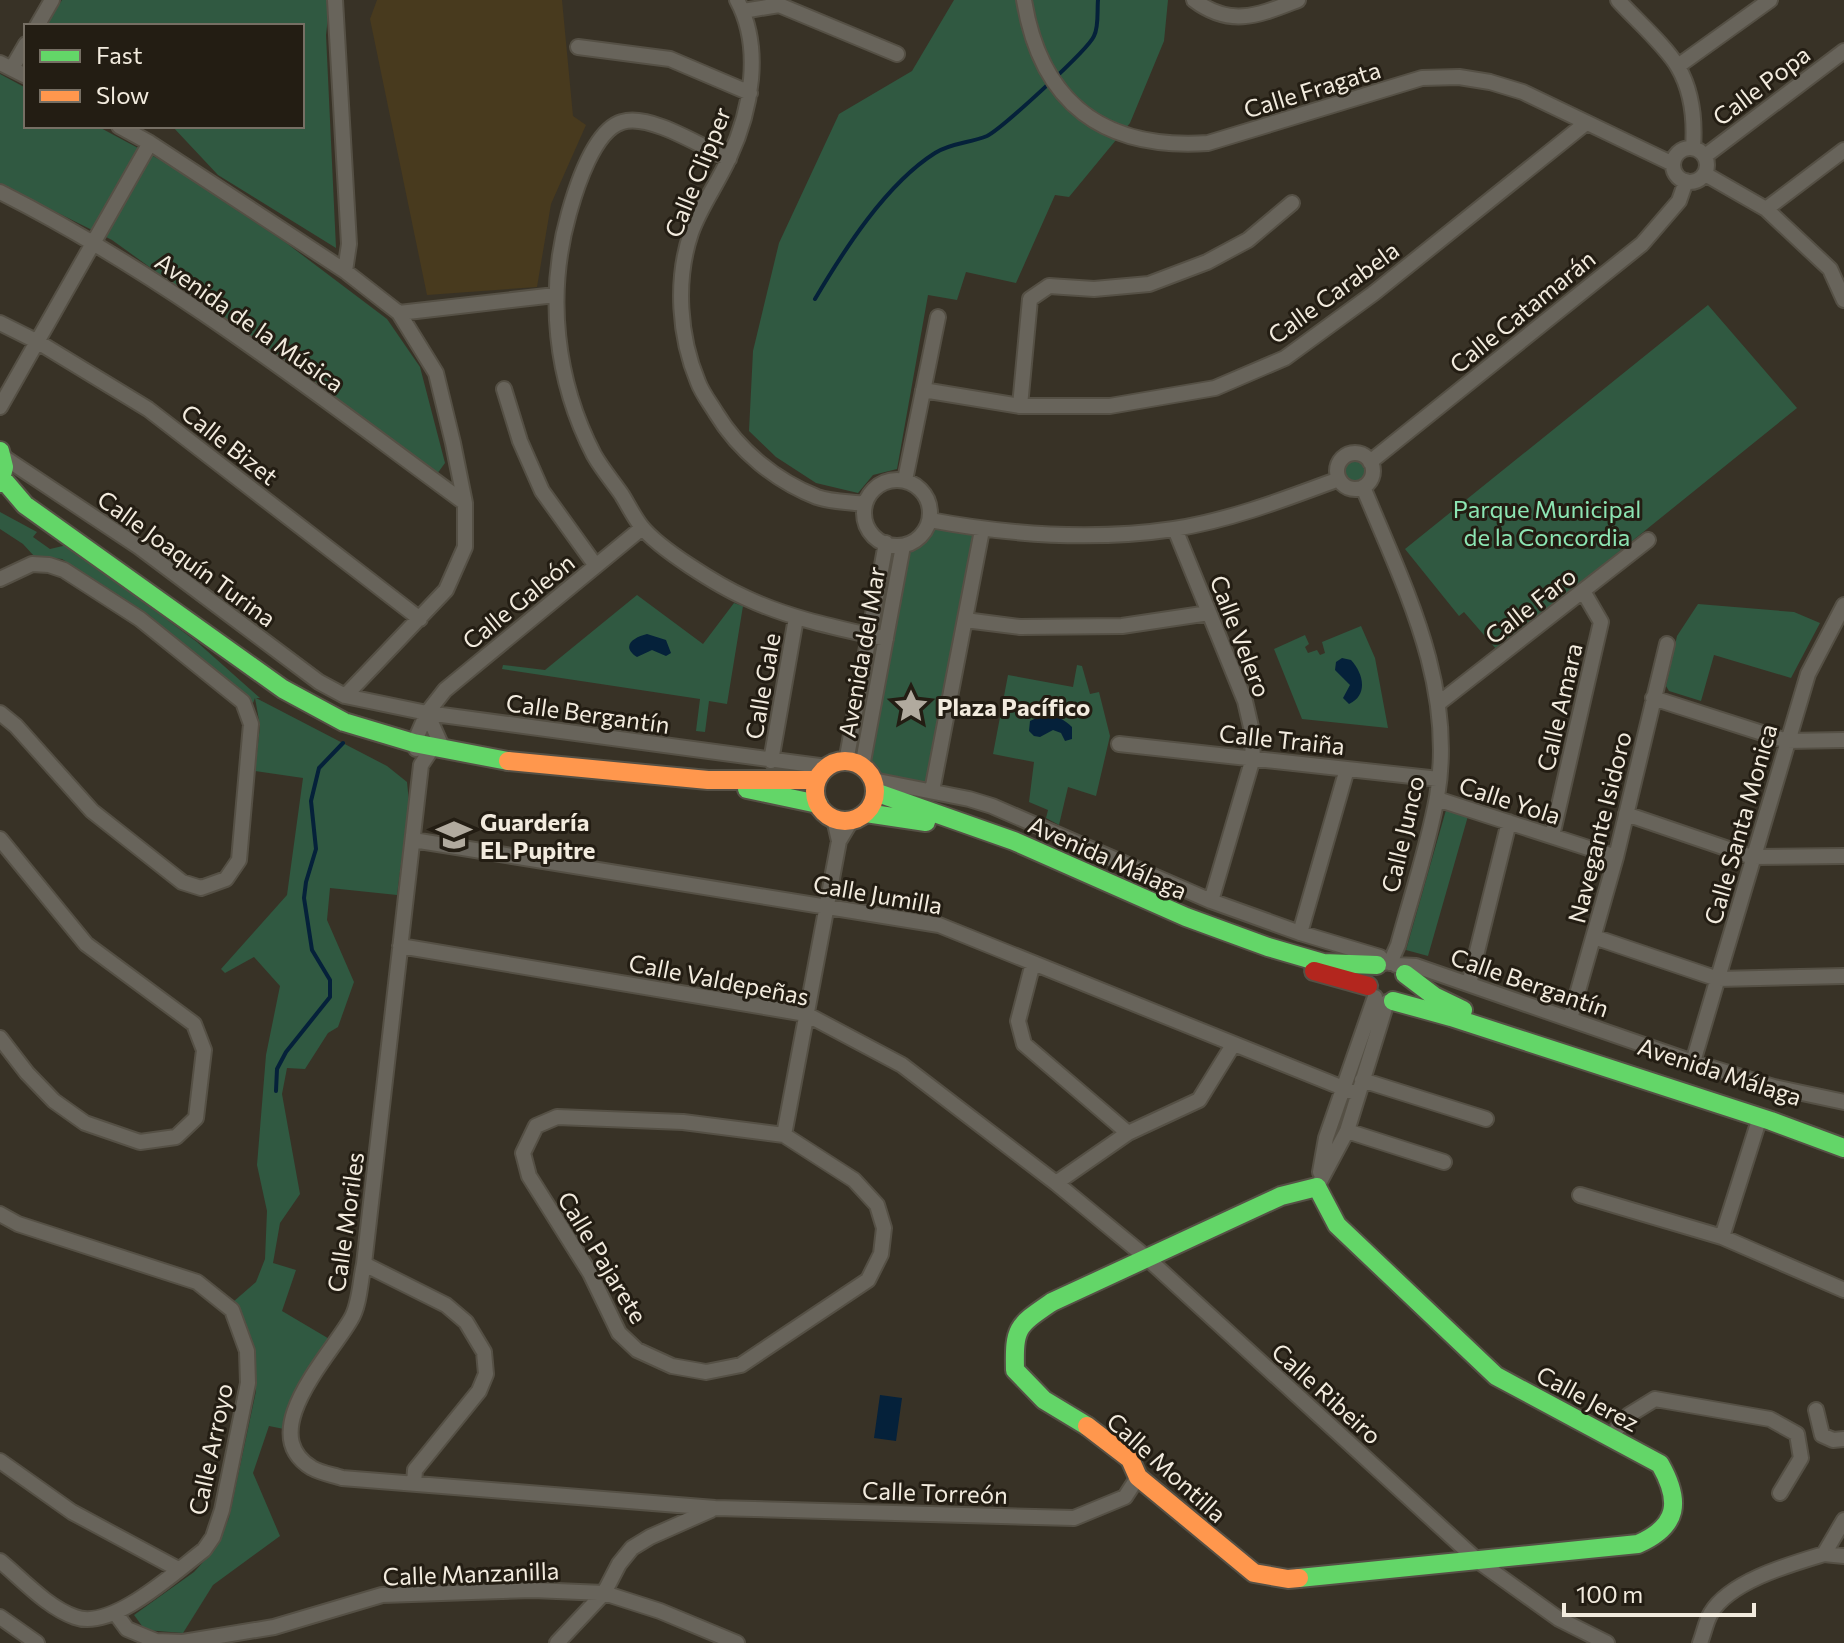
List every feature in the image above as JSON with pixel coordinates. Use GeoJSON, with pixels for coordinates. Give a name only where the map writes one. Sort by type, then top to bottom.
{"type":"FeatureCollection","features":[{"type":"Feature","properties":{"kind":"street"},"geometry":{"type":"LineString","coordinates":[[38,24],[52,0]]}},
{"type":"Feature","properties":{"kind":"street"},"geometry":{"type":"LineString","coordinates":[[335,0],[349,244],[345,271]]}},
{"type":"Feature","properties":{"kind":"street","name":"Calle Fragata"},"geometry":{"type":"LineString","coordinates":[[1024,0],[1036,52],[1052,80],[1083,112],[1109,130],[1141,141],[1174,145],[1208,143],[1422,78],[1459,77],[1523,92],[1673,164]]}},
{"type":"Feature","properties":{"kind":"street"},"geometry":{"type":"LineString","coordinates":[[1194,0],[1223,16],[1255,17],[1298,0]]}},
{"type":"Feature","properties":{"kind":"street"},"geometry":{"type":"LineString","coordinates":[[1618,0],[1678,66],[1689,96],[1699,152],[1708,166],[1699,180],[1686,181],[1675,173],[1673,164],[1680,152],[1699,152]]}},
{"type":"Feature","properties":{"kind":"street"},"geometry":{"type":"LineString","coordinates":[[1678,66],[1770,0]]}},
{"type":"Feature","properties":{"kind":"street"},"geometry":{"type":"LineString","coordinates":[[740,6],[779,5],[897,54]]}},
{"type":"Feature","properties":{"kind":"street","name":"Calle Clipper"},"geometry":{"type":"LineString","coordinates":[[740,6],[751,50],[746,118],[691,234],[681,280],[683,331],[698,382],[727,430],[767,470],[819,498],[865,504]]}},
{"type":"Feature","properties":{"kind":"street"},"geometry":{"type":"LineString","coordinates":[[24,46],[6,66],[24,75]]}},
{"type":"Feature","properties":{"kind":"street"},"geometry":{"type":"LineString","coordinates":[[578,47],[670,59],[750,93]]}},
{"type":"Feature","properties":{"kind":"street","name":"Calle Popa"},"geometry":{"type":"LineString","coordinates":[[1699,152],[1844,51]]}},
{"type":"Feature","properties":{"kind":"street"},"geometry":{"type":"LineString","coordinates":[[729,159],[644,119],[620,122],[601,138],[577,184],[561,240],[555,295],[560,359],[574,411],[595,457],[642,528],[700,572],[745,598],[796,618],[886,639]]}},
{"type":"Feature","properties":{"kind":"street","name":"Calle Carabela"},"geometry":{"type":"LineString","coordinates":[[923,390],[1020,406],[1110,406],[1215,388],[1285,358],[1374,293],[1586,123]]}},
{"type":"Feature","properties":{"kind":"street"},"geometry":{"type":"LineString","coordinates":[[123,128],[345,271],[399,313],[436,373],[465,503],[465,547],[446,590],[345,696]]}},
{"type":"Feature","properties":{"kind":"street"},"geometry":{"type":"LineString","coordinates":[[0,407],[150,143]]}},
{"type":"Feature","properties":{"kind":"street"},"geometry":{"type":"LineString","coordinates":[[1766,209],[1844,150]]}},
{"type":"Feature","properties":{"kind":"street"},"geometry":{"type":"LineString","coordinates":[[1705,174],[1766,209],[1837,269],[1844,300]]}},
{"type":"Feature","properties":{"kind":"street","name":"Calle Catamarán"},"geometry":{"type":"LineString","coordinates":[[1370,462],[1642,244],[1679,201],[1686,181]]}},
{"type":"Feature","properties":{"kind":"street","name":"Avenida de la Música"},"geometry":{"type":"LineString","coordinates":[[0,192],[94,243],[227,329],[465,503]]}},
{"type":"Feature","properties":{"kind":"street"},"geometry":{"type":"LineString","coordinates":[[1020,406],[1030,299],[1049,286],[1094,289],[1149,284],[1207,262],[1248,240],[1292,203]]}},
{"type":"Feature","properties":{"kind":"street"},"geometry":{"type":"LineString","coordinates":[[399,313],[555,295]]}},
{"type":"Feature","properties":{"kind":"street"},"geometry":{"type":"LineString","coordinates":[[905,480],[938,317]]}},
{"type":"Feature","properties":{"kind":"street","name":"Calle Bizet"},"geometry":{"type":"LineString","coordinates":[[0,323],[38,342],[148,409],[420,619]]}},
{"type":"Feature","properties":{"kind":"street"},"geometry":{"type":"LineString","coordinates":[[504,389],[520,441],[542,491],[596,566]]}},
{"type":"Feature","properties":{"kind":"street"},"geometry":{"type":"LineString","coordinates":[[1,453],[1,480],[25,505],[283,689],[335,718],[430,746],[498,760],[708,780],[818,804]]}},
{"type":"Feature","properties":{"kind":"street","name":"Calle Joaquín Turina"},"geometry":{"type":"LineString","coordinates":[[1,453],[139,547],[319,682],[345,696]]}},
{"type":"Feature","properties":{"kind":"street"},"geometry":{"type":"LineString","coordinates":[[1346,455],[1362,455],[1370,462],[1372,473],[1363,487],[1352,489],[1339,479],[1339,463],[1346,455]]}},
{"type":"Feature","properties":{"kind":"street"},"geometry":{"type":"LineString","coordinates":[[895,479],[905,480],[918,486],[928,499],[930,520],[924,533],[903,546],[875,537],[867,527],[865,504],[879,485],[895,479]]}},
{"type":"Feature","properties":{"kind":"street"},"geometry":{"type":"LineString","coordinates":[[930,520],[982,530],[1077,536],[1175,529],[1263,507],[1339,479]]}},
{"type":"Feature","properties":{"kind":"street","name":"Calle Junco"},"geometry":{"type":"LineString","coordinates":[[1363,487],[1420,624],[1439,703],[1437,799],[1391,966]]}},
{"type":"Feature","properties":{"kind":"street"},"geometry":{"type":"LineString","coordinates":[[0,501],[25,505]]}},
{"type":"Feature","properties":{"kind":"street","name":"Calle Galeón"},"geometry":{"type":"LineString","coordinates":[[430,746],[427,713],[445,690],[642,528]]}},
{"type":"Feature","properties":{"kind":"street","name":"Calle Velero"},"geometry":{"type":"LineString","coordinates":[[1175,529],[1245,701],[1251,727],[1253,758],[1211,901]]}},
{"type":"Feature","properties":{"kind":"street"},"geometry":{"type":"LineString","coordinates":[[932,791],[982,530]]}},
{"type":"Feature","properties":{"kind":"street","name":"Calle Faro"},"geometry":{"type":"LineString","coordinates":[[1439,703],[1648,540]]}},
{"type":"Feature","properties":{"kind":"street","name":"Avenida del Mar"},"geometry":{"type":"LineString","coordinates":[[850,775],[869,635],[886,543]]}},
{"type":"Feature","properties":{"kind":"street","name":"Avenida del Mar"},"geometry":{"type":"LineString","coordinates":[[850,775],[886,639],[903,546]]}},
{"type":"Feature","properties":{"kind":"street"},"geometry":{"type":"LineString","coordinates":[[0,579],[32,564],[64,570],[140,619],[243,702],[251,724],[239,860],[226,879],[201,888],[182,882],[92,811],[16,726],[0,713]]}},
{"type":"Feature","properties":{"kind":"street","name":"Calle Amara"},"geometry":{"type":"LineString","coordinates":[[1552,836],[1601,622],[1583,591]]}},
{"type":"Feature","properties":{"kind":"street","name":"Calle Santa Monica"},"geometry":{"type":"LineString","coordinates":[[1693,1062],[1808,674],[1840,621],[1844,605]]}},
{"type":"Feature","properties":{"kind":"street"},"geometry":{"type":"LineString","coordinates":[[965,620],[1020,627],[1122,626],[1209,613]]}},
{"type":"Feature","properties":{"kind":"street","name":"Calle Gale"},"geometry":{"type":"LineString","coordinates":[[771,761],[796,618]]}},
{"type":"Feature","properties":{"kind":"street","name":"Navegante Isidoro"},"geometry":{"type":"LineString","coordinates":[[1570,1019],[1616,857],[1667,644]]}},
{"type":"Feature","properties":{"kind":"street","name":"Calle Bergantín"},"geometry":{"type":"LineString","coordinates":[[345,696],[427,713],[771,761],[932,791],[992,806],[1211,901],[1380,957],[1391,966],[1416,966],[1693,1062],[1774,1087],[1844,1102]]}},
{"type":"Feature","properties":{"kind":"street"},"geometry":{"type":"LineString","coordinates":[[1653,698],[1787,741],[1844,740]]}},
{"type":"Feature","properties":{"kind":"street"},"geometry":{"type":"LineString","coordinates":[[427,713],[430,746]]}},
{"type":"Feature","properties":{"kind":"street","name":"Calle Traiña"},"geometry":{"type":"LineString","coordinates":[[1119,744],[1439,779]]}},
{"type":"Feature","properties":{"kind":"street","name":"Calle Moriles"},"geometry":{"type":"LineString","coordinates":[[430,746],[421,765],[364,1264],[354,1315],[296,1404],[289,1424],[294,1450],[312,1468],[342,1478],[715,1508]]}},
{"type":"Feature","properties":{"kind":"street"},"geometry":{"type":"LineString","coordinates":[[1300,933],[1347,769]]}},
{"type":"Feature","properties":{"kind":"street"},"geometry":{"type":"LineString","coordinates":[[850,775],[815,796],[822,811],[850,818]]}},
{"type":"Feature","properties":{"kind":"street"},"geometry":{"type":"LineString","coordinates":[[784,1135],[839,841],[850,818],[850,775]]}},
{"type":"Feature","properties":{"kind":"street","name":"Avenida Málaga"},"geometry":{"type":"LineString","coordinates":[[708,780],[850,775],[1014,841],[1198,922],[1316,966],[1380,996],[1760,1117],[1844,1148]]}},
{"type":"Feature","properties":{"kind":"street","name":"Calle Yola"},"geometry":{"type":"LineString","coordinates":[[1437,799],[1616,857]]}},
{"type":"Feature","properties":{"kind":"street"},"geometry":{"type":"LineString","coordinates":[[1626,814],[1752,857],[1844,856]]}},
{"type":"Feature","properties":{"kind":"street","name":"Avenida Málaga"},"geometry":{"type":"LineString","coordinates":[[850,818],[914,819],[980,837],[1157,912],[1316,966]]}},
{"type":"Feature","properties":{"kind":"street"},"geometry":{"type":"LineString","coordinates":[[1469,984],[1509,822]]}},
{"type":"Feature","properties":{"kind":"street"},"geometry":{"type":"LineString","coordinates":[[0,839],[86,944],[194,1024],[204,1050],[196,1118],[176,1137],[140,1142],[85,1123],[54,1101],[0,1038]]}},
{"type":"Feature","properties":{"kind":"street","name":"Calle Jumilla"},"geometry":{"type":"LineString","coordinates":[[413,840],[939,925],[1342,1089],[1360,1087],[1486,1119]]}},
{"type":"Feature","properties":{"kind":"street"},"geometry":{"type":"LineString","coordinates":[[1594,937],[1718,979],[1844,976]]}},
{"type":"Feature","properties":{"kind":"street","name":"Calle Valdepeñas"},"geometry":{"type":"LineString","coordinates":[[400,946],[806,1014],[902,1065],[1056,1183],[1147,1258]]}},
{"type":"Feature","properties":{"kind":"street"},"geometry":{"type":"LineString","coordinates":[[1033,963],[1018,1021],[1024,1044],[1128,1133]]}},
{"type":"Feature","properties":{"kind":"street"},"geometry":{"type":"LineString","coordinates":[[1316,966],[1391,966]]}},
{"type":"Feature","properties":{"kind":"street"},"geometry":{"type":"LineString","coordinates":[[1317,1187],[1347,1131],[1360,1087],[1380,996],[1369,974],[1391,966]]}},
{"type":"Feature","properties":{"kind":"street"},"geometry":{"type":"LineString","coordinates":[[1380,996],[1399,998],[1406,987],[1391,966]]}},
{"type":"Feature","properties":{"kind":"street","name":"Avenida Málaga"},"geometry":{"type":"LineString","coordinates":[[1391,966],[1434,996],[1465,1011],[1794,1120],[1844,1140]]}},
{"type":"Feature","properties":{"kind":"street"},"geometry":{"type":"LineString","coordinates":[[1317,1187],[1326,1138],[1342,1089],[1380,996]]}},
{"type":"Feature","properties":{"kind":"street"},"geometry":{"type":"LineString","coordinates":[[1056,1183],[1128,1133],[1199,1100],[1233,1045]]}},
{"type":"Feature","properties":{"kind":"street","name":"Calle Pajarete"},"geometry":{"type":"LineString","coordinates":[[557,1117],[683,1122],[784,1135],[854,1180],[877,1205],[884,1228],[881,1254],[868,1280],[769,1348],[741,1365],[706,1372],[672,1366],[637,1350],[619,1333],[590,1273],[529,1176],[523,1153],[536,1126],[557,1117]]}},
{"type":"Feature","properties":{"kind":"street"},"geometry":{"type":"LineString","coordinates":[[1722,1237],[1760,1117]]}},
{"type":"Feature","properties":{"kind":"street"},"geometry":{"type":"LineString","coordinates":[[1347,1131],[1444,1162]]}},
{"type":"Feature","properties":{"kind":"street","name":"Calle Montilla"},"geometry":{"type":"LineString","coordinates":[[1317,1187],[1281,1196],[1052,1302],[1027,1319],[1014,1338],[1015,1370],[1044,1400],[1098,1433],[1130,1459],[1138,1477],[1254,1573],[1288,1579],[1478,1561]]}},
{"type":"Feature","properties":{"kind":"street","name":"Calle Jerez"},"geometry":{"type":"LineString","coordinates":[[1317,1187],[1337,1225],[1496,1376],[1660,1464],[1672,1485],[1672,1510],[1661,1532],[1638,1544],[1478,1561]]}},
{"type":"Feature","properties":{"kind":"street"},"geometry":{"type":"LineString","coordinates":[[1580,1195],[1722,1237],[1844,1290]]}},
{"type":"Feature","properties":{"kind":"street","name":"Calle Arroyo"},"geometry":{"type":"LineString","coordinates":[[0,1214],[18,1224],[197,1282],[232,1310],[247,1351],[248,1383],[225,1496],[213,1537],[204,1550],[116,1614]]}},
{"type":"Feature","properties":{"kind":"street","name":"Calle Ribeiro"},"geometry":{"type":"LineString","coordinates":[[1147,1258],[1478,1561]]}},
{"type":"Feature","properties":{"kind":"street"},"geometry":{"type":"LineString","coordinates":[[364,1264],[446,1305],[466,1322],[484,1352],[486,1374],[479,1391],[415,1470],[414,1484]]}},
{"type":"Feature","properties":{"kind":"street"},"geometry":{"type":"LineString","coordinates":[[1610,1437],[1629,1415],[1655,1399],[1770,1419],[1797,1434],[1801,1458],[1780,1493]]}},
{"type":"Feature","properties":{"kind":"street"},"geometry":{"type":"LineString","coordinates":[[1816,1410],[1822,1435],[1833,1440],[1844,1439]]}},
{"type":"Feature","properties":{"kind":"street"},"geometry":{"type":"LineString","coordinates":[[0,1461],[72,1512],[178,1569]]}},
{"type":"Feature","properties":{"kind":"street","name":"Calle Torreón"},"geometry":{"type":"LineString","coordinates":[[715,1508],[1074,1518],[1125,1497],[1138,1477]]}},
{"type":"Feature","properties":{"kind":"street"},"geometry":{"type":"LineString","coordinates":[[557,1643],[604,1593],[619,1564],[632,1548],[715,1508]]}},
{"type":"Feature","properties":{"kind":"street"},"geometry":{"type":"LineString","coordinates":[[1824,1554],[1844,1520]]}},
{"type":"Feature","properties":{"kind":"street"},"geometry":{"type":"LineString","coordinates":[[1700,1643],[1712,1611],[1730,1594],[1777,1568],[1824,1554],[1844,1556]]}},
{"type":"Feature","properties":{"kind":"street"},"geometry":{"type":"LineString","coordinates":[[0,1561],[53,1606],[76,1618],[95,1621],[116,1614]]}},
{"type":"Feature","properties":{"kind":"street"},"geometry":{"type":"LineString","coordinates":[[1478,1561],[1559,1619],[1607,1643]]}},
{"type":"Feature","properties":{"kind":"street","name":"Calle Manzanilla"},"geometry":{"type":"LineString","coordinates":[[116,1614],[127,1629],[156,1641],[183,1642],[274,1627],[382,1595],[533,1590],[604,1593],[660,1611],[737,1643]]}},
{"type":"Feature","properties":{"kind":"street"},"geometry":{"type":"LineString","coordinates":[[0,1617],[37,1643]]}},
{"type":"Feature","properties":{"kind":"shaded area"},"geometry":{"type":"Polygon","coordinates":[[[377,0],[562,0],[573,116],[586,125],[551,204],[537,287],[427,295],[370,19],[377,0]]]}},
{"type":"Feature","properties":{"kind":"green space"},"geometry":{"type":"Polygon","coordinates":[[[62,0],[330,0],[326,35],[336,248],[218,175],[174,128],[304,128],[304,24],[47,24],[62,0]]]}},
{"type":"Feature","properties":{"kind":"green space"},"geometry":{"type":"Polygon","coordinates":[[[954,0],[1168,0],[1164,41],[1130,123],[1069,197],[1055,195],[1016,283],[966,272],[957,300],[928,295],[897,469],[873,475],[858,493],[816,483],[776,457],[749,431],[753,351],[779,243],[839,114],[912,71],[954,0]]]}},
{"type":"Feature","properties":{"kind":"green space"},"geometry":{"type":"Polygon","coordinates":[[[0,74],[24,87],[24,128],[101,128],[166,163],[285,242],[387,319],[420,367],[445,463],[437,474],[112,240],[0,184],[0,74]]]}},
{"type":"Feature","properties":{"kind":"green space","name":"Parque Municipal de la Concordia"},"geometry":{"type":"Polygon","coordinates":[[[1708,305],[1797,408],[1497,650],[1464,612],[1459,616],[1405,549],[1708,305]]]}},
{"type":"Feature","properties":{"kind":"green space"},"geometry":{"type":"Polygon","coordinates":[[[1354,460],[1362,463],[1365,471],[1362,479],[1354,482],[1346,479],[1343,471],[1346,463],[1354,460]]]}},
{"type":"Feature","properties":{"kind":"green space"},"geometry":{"type":"Polygon","coordinates":[[[0,512],[37,532],[33,537],[50,549],[67,545],[197,642],[260,698],[256,698],[387,766],[407,782],[409,802],[397,895],[330,888],[327,920],[354,982],[338,1027],[328,1033],[305,1069],[287,1068],[282,1094],[300,1194],[280,1223],[273,1263],[296,1270],[282,1311],[331,1340],[292,1400],[284,1429],[269,1426],[253,1473],[280,1536],[213,1585],[183,1633],[145,1630],[134,1615],[194,1572],[214,1550],[229,1518],[256,1391],[252,1339],[233,1302],[256,1282],[265,1259],[267,1211],[257,1165],[266,1055],[280,986],[254,957],[225,973],[221,969],[287,895],[303,778],[255,771],[260,726],[255,698],[253,703],[149,615],[62,559],[34,556],[23,544],[0,529],[0,512]]]}},
{"type":"Feature","properties":{"kind":"green space"},"geometry":{"type":"Polygon","coordinates":[[[932,524],[977,534],[930,787],[875,777],[866,766],[906,549],[922,539],[932,524]]]}},
{"type":"Feature","properties":{"kind":"green space"},"geometry":{"type":"Polygon","coordinates":[[[637,595],[703,644],[734,603],[743,606],[727,704],[709,701],[705,732],[696,731],[700,699],[502,669],[503,665],[545,670],[637,595]]]}},
{"type":"Feature","properties":{"kind":"green space"},"geometry":{"type":"Polygon","coordinates":[[[1698,604],[1794,612],[1820,623],[1791,678],[1714,655],[1701,701],[1669,691],[1666,686],[1677,636],[1698,604]]]}},
{"type":"Feature","properties":{"kind":"green space"},"geometry":{"type":"Polygon","coordinates":[[[1361,626],[1375,658],[1388,728],[1302,719],[1274,649],[1305,635],[1309,644],[1305,647],[1308,653],[1317,650],[1320,655],[1325,653],[1322,642],[1361,626]]]}},
{"type":"Feature","properties":{"kind":"green space"},"geometry":{"type":"Polygon","coordinates":[[[1077,665],[1082,666],[1090,694],[1099,692],[1110,736],[1096,796],[1068,787],[1059,825],[1046,818],[1048,810],[1029,802],[1034,762],[993,754],[1008,675],[1073,687],[1077,665]]]}},
{"type":"Feature","properties":{"kind":"green space"},"geometry":{"type":"Polygon","coordinates":[[[1446,810],[1468,816],[1428,956],[1406,950],[1446,810]]]}},
{"type":"Feature","properties":{"kind":"water"},"geometry":{"type":"Polygon","coordinates":[[[647,634],[666,640],[671,653],[666,656],[652,650],[637,657],[629,646],[638,637],[647,634]]]}},
{"type":"Feature","properties":{"kind":"water"},"geometry":{"type":"Polygon","coordinates":[[[1342,658],[1351,660],[1362,684],[1359,695],[1349,704],[1343,698],[1350,685],[1335,670],[1336,662],[1342,658]]]}},
{"type":"Feature","properties":{"kind":"water"},"geometry":{"type":"Polygon","coordinates":[[[1045,714],[1069,724],[1072,739],[1065,741],[1061,733],[1053,730],[1040,737],[1034,736],[1029,731],[1030,721],[1045,714]]]}},
{"type":"Feature","properties":{"kind":"water"},"geometry":{"type":"Polygon","coordinates":[[[880,1395],[902,1398],[896,1441],[874,1438],[880,1395]]]}},
{"type":"Feature","properties":{"kind":"waterway"},"geometry":{"type":"LineString","coordinates":[[815,299],[868,219],[917,166],[941,150],[987,136],[1077,57],[1096,32],[1098,0]]}},
{"type":"Feature","properties":{"kind":"waterway"},"geometry":{"type":"LineString","coordinates":[[276,1091],[277,1069],[286,1052],[330,997],[330,980],[312,950],[304,898],[316,849],[311,801],[319,768],[343,743]]}},
{"type":"Feature","properties":{"kind":"traffic: fast"},"geometry":{"type":"LineString","coordinates":[[0,451],[4,467],[0,483]]}},
{"type":"Feature","properties":{"kind":"traffic: fast"},"geometry":{"type":"LineString","coordinates":[[2,478],[25,505],[283,689],[344,722],[414,743],[508,761]]}},
{"type":"Feature","properties":{"kind":"traffic: fast"},"geometry":{"type":"LineString","coordinates":[[747,789],[818,804]]}},
{"type":"Feature","properties":{"kind":"traffic: fast"},"geometry":{"type":"LineString","coordinates":[[875,792],[1014,841],[1186,917],[1268,947],[1323,963],[1377,965]]}},
{"type":"Feature","properties":{"kind":"traffic: fast"},"geometry":{"type":"LineString","coordinates":[[866,813],[926,822]]}},
{"type":"Feature","properties":{"kind":"traffic: fast"},"geometry":{"type":"LineString","coordinates":[[1405,974],[1434,996],[1463,1010]]}},
{"type":"Feature","properties":{"kind":"traffic: fast"},"geometry":{"type":"LineString","coordinates":[[1393,1001],[1771,1121],[1844,1148]]}},
{"type":"Feature","properties":{"kind":"traffic: fast"},"geometry":{"type":"LineString","coordinates":[[1299,1578],[1638,1544],[1652,1537],[1669,1521],[1673,1501],[1660,1464],[1496,1376],[1337,1225],[1317,1187]]}},
{"type":"Feature","properties":{"kind":"traffic: fast"},"geometry":{"type":"LineString","coordinates":[[1087,1426],[1044,1400],[1015,1370],[1015,1345],[1025,1323],[1052,1302],[1281,1196],[1317,1187]]}},
{"type":"Feature","properties":{"kind":"traffic: slow"},"geometry":{"type":"LineString","coordinates":[[508,761],[708,780],[817,780]]}},
{"type":"Feature","properties":{"kind":"traffic: slow"},"geometry":{"type":"LineString","coordinates":[[845,761],[866,770],[875,791],[866,812],[845,821],[824,812],[815,791],[824,770],[845,761]]}},
{"type":"Feature","properties":{"kind":"traffic: slow"},"geometry":{"type":"LineString","coordinates":[[1087,1426],[1130,1459],[1138,1477],[1254,1573],[1299,1578]]}},
{"type":"Feature","properties":{"kind":"traffic: jam"},"geometry":{"type":"LineString","coordinates":[[1314,971],[1368,986]]}},
{"type":"Feature","properties":{"kind":"place","name":"Plaza Pacífico"},"geometry":{"type":"Point","coordinates":[911,706]}},
{"type":"Feature","properties":{"kind":"place","name":"Guardería EL Pupitre"},"geometry":{"type":"Point","coordinates":[454,835]}}]}
